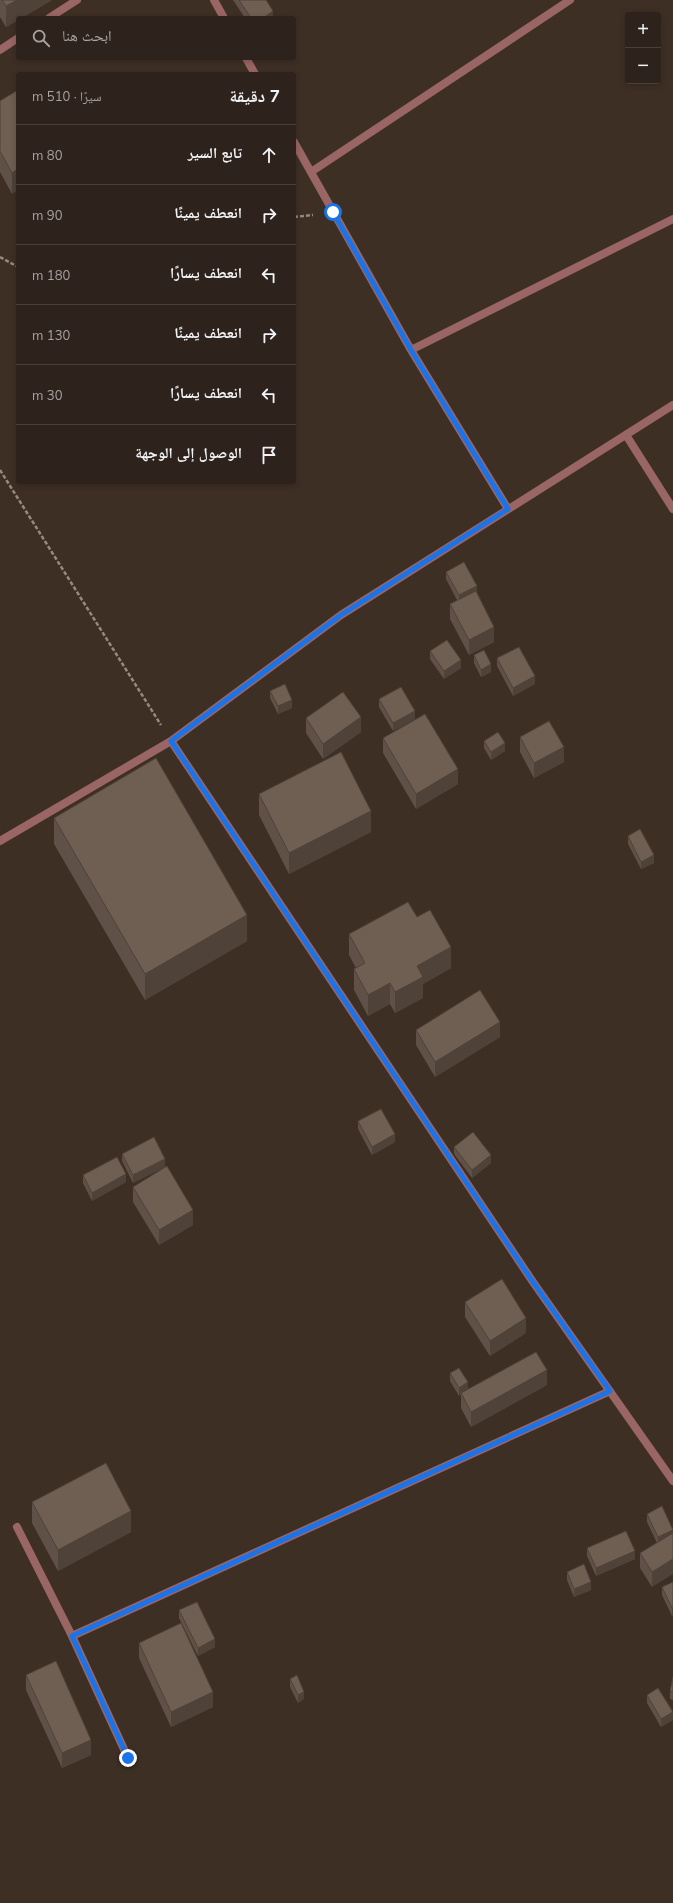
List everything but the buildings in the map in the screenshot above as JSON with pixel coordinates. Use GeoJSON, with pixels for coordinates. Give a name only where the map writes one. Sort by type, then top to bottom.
{"type":"FeatureCollection","features":[{"type":"Feature","properties":{"kind":"street"},"geometry":{"type":"LineString","coordinates":[[52,16],[77,0]]}},
{"type":"Feature","properties":{"kind":"street"},"geometry":{"type":"LineString","coordinates":[[214,0],[223,16]]}},
{"type":"Feature","properties":{"kind":"street"},"geometry":{"type":"LineString","coordinates":[[310,172],[570,0]]}},
{"type":"Feature","properties":{"kind":"street"},"geometry":{"type":"LineString","coordinates":[[0,50],[16,39]]}},
{"type":"Feature","properties":{"kind":"street"},"geometry":{"type":"LineString","coordinates":[[247,60],[254,72]]}},
{"type":"Feature","properties":{"kind":"street"},"geometry":{"type":"LineString","coordinates":[[296,146],[411,350],[508,509]]}},
{"type":"Feature","properties":{"kind":"street"},"geometry":{"type":"LineString","coordinates":[[411,350],[673,219]]}},
{"type":"Feature","properties":{"kind":"street"},"geometry":{"type":"LineString","coordinates":[[0,841],[171,741],[341,615],[673,405]]}},
{"type":"Feature","properties":{"kind":"street"},"geometry":{"type":"LineString","coordinates":[[626,435],[673,509]]}},
{"type":"Feature","properties":{"kind":"street"},"geometry":{"type":"LineString","coordinates":[[171,741],[528,1275],[673,1481]]}},
{"type":"Feature","properties":{"kind":"street"},"geometry":{"type":"LineString","coordinates":[[72,1636],[610,1391]]}},
{"type":"Feature","properties":{"kind":"street"},"geometry":{"type":"LineString","coordinates":[[17,1527],[72,1636],[128,1758]]}},
{"type":"Feature","properties":{"kind":"path"},"geometry":{"type":"LineString","coordinates":[[0,257],[16,266]]}},
{"type":"Feature","properties":{"kind":"path"},"geometry":{"type":"LineString","coordinates":[[0,470],[171,741]]}},
{"type":"Feature","properties":{"kind":"route"},"geometry":{"type":"LineString","coordinates":[[128,1758],[72,1636],[610,1391],[533,1282],[171,741],[341,615],[508,509],[411,350],[333,212]]}}]}
